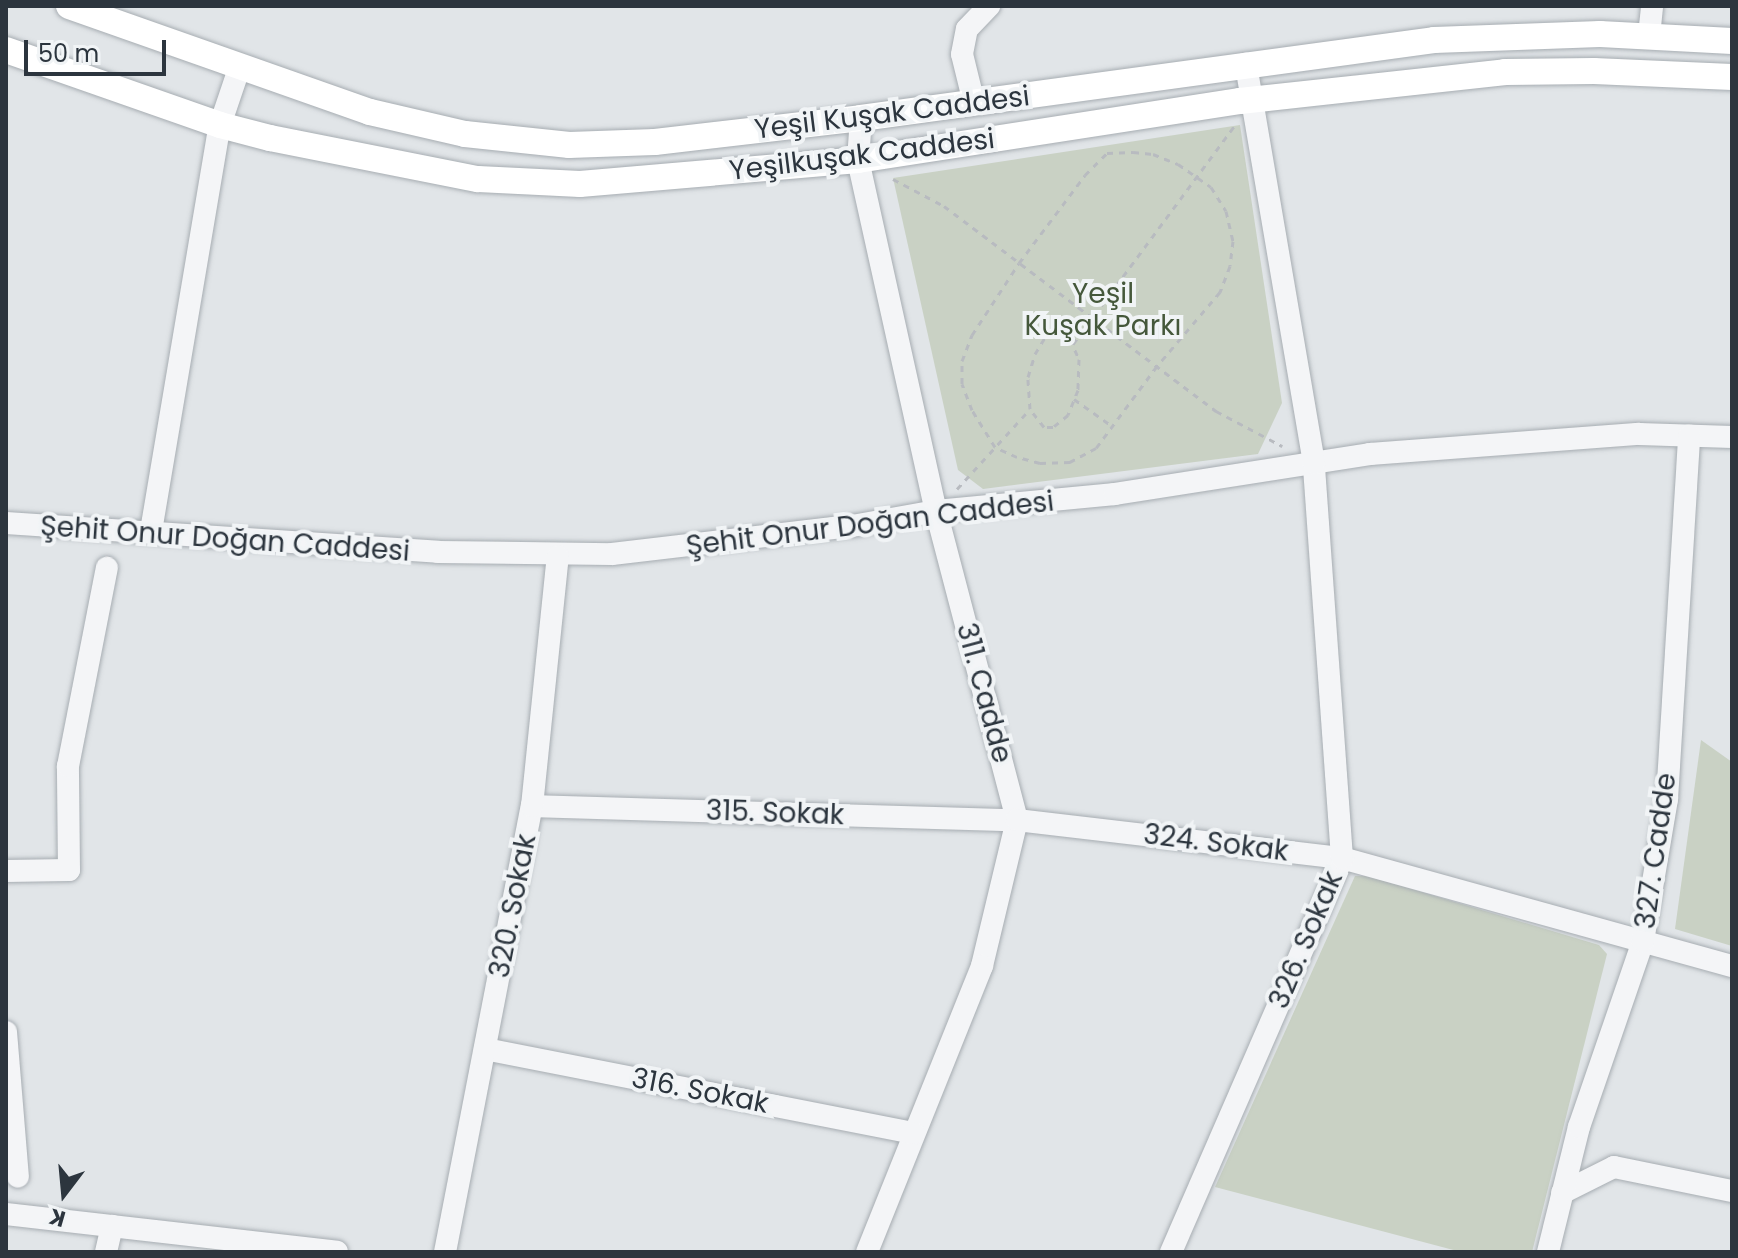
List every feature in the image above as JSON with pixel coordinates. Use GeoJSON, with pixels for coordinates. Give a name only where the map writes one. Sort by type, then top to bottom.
{"type":"FeatureCollection","features":[{"type":"Feature","properties":{"kind":"main road","name":"Yeşil Kuşak Caddesi"},"geometry":{"type":"LineString","coordinates":[[69,6],[239,69],[420,126],[569,145],[655,142],[861,118],[1434,40],[1541,35],[1732,41]]}},
{"type":"Feature","properties":{"kind":"main road","name":"Yeşilkuşak Caddesi"},"geometry":{"type":"LineString","coordinates":[[6,50],[220,125],[406,167],[478,179],[544,183],[655,180],[858,160],[1254,99],[1505,72],[1594,71],[1732,77]]}},
{"type":"Feature","properties":{"kind":"street"},"geometry":{"type":"LineString","coordinates":[[974,103],[962,54],[967,29],[989,6]]}},
{"type":"Feature","properties":{"kind":"street"},"geometry":{"type":"LineString","coordinates":[[1649,36],[1652,6]]}},
{"type":"Feature","properties":{"kind":"street","name":"326. Sokak"},"geometry":{"type":"LineString","coordinates":[[1171,1252],[1342,858],[1314,463],[1246,64]]}},
{"type":"Feature","properties":{"kind":"street"},"geometry":{"type":"LineString","coordinates":[[151,531],[220,125],[239,69]]}},
{"type":"Feature","properties":{"kind":"street","name":"311. Cadde"},"geometry":{"type":"LineString","coordinates":[[861,118],[858,160],[936,511],[1017,820],[982,966],[867,1252]]}},
{"type":"Feature","properties":{"kind":"street","name":"Şehit Onur Doğan Caddesi"},"geometry":{"type":"LineString","coordinates":[[6,523],[438,552],[558,556],[655,551],[936,511],[1115,494],[1402,451],[1639,434],[1732,437]]}},
{"type":"Feature","properties":{"kind":"street","name":"327. Cadde"},"geometry":{"type":"LineString","coordinates":[[1548,1252],[1579,1127],[1643,941],[1667,799],[1689,436]]}},
{"type":"Feature","properties":{"kind":"street","name":"320. Sokak"},"geometry":{"type":"LineString","coordinates":[[445,1252],[532,806],[558,556]]}},
{"type":"Feature","properties":{"kind":"street"},"geometry":{"type":"LineString","coordinates":[[6,871],[69,870],[68,766],[107,568]]}},
{"type":"Feature","properties":{"kind":"street","name":"315. Sokak"},"geometry":{"type":"LineString","coordinates":[[532,806],[1017,820]]}},
{"type":"Feature","properties":{"kind":"street","name":"324. Sokak"},"geometry":{"type":"LineString","coordinates":[[1017,820],[1342,858],[1732,966]]}},
{"type":"Feature","properties":{"kind":"street"},"geometry":{"type":"LineString","coordinates":[[6,1032],[18,1177]]}},
{"type":"Feature","properties":{"kind":"street","name":"316. Sokak"},"geometry":{"type":"LineString","coordinates":[[485,1049],[914,1133]]}},
{"type":"Feature","properties":{"kind":"street"},"geometry":{"type":"LineString","coordinates":[[1562,1193],[1614,1167],[1732,1191]]}},
{"type":"Feature","properties":{"kind":"street"},"geometry":{"type":"LineString","coordinates":[[6,1214],[337,1252]]}},
{"type":"Feature","properties":{"kind":"street"},"geometry":{"type":"LineString","coordinates":[[106,1252],[112,1226]]}},
{"type":"Feature","properties":{"kind":"path"},"geometry":{"type":"LineString","coordinates":[[1073,344],[1254,99]]}},
{"type":"Feature","properties":{"kind":"path"},"geometry":{"type":"LineString","coordinates":[[1107,153],[1153,154],[1198,177],[1211,187],[1226,211],[1233,241],[1230,266],[1220,292],[1157,366],[1096,448],[1070,462],[1040,463],[995,447],[972,410],[962,384],[962,361],[972,335],[1019,263],[1085,175],[1107,153]]}},
{"type":"Feature","properties":{"kind":"path"},"geometry":{"type":"LineString","coordinates":[[858,160],[944,206],[1216,411],[1314,463]]}},
{"type":"Feature","properties":{"kind":"path"},"geometry":{"type":"LineString","coordinates":[[1058,331],[1073,344],[1079,359],[1074,399],[1068,415],[1053,427],[1037,423],[1030,409],[1028,377],[1040,345],[1046,336],[1058,331]]}},
{"type":"Feature","properties":{"kind":"path"},"geometry":{"type":"LineString","coordinates":[[1074,399],[1112,426]]}},
{"type":"Feature","properties":{"kind":"path"},"geometry":{"type":"LineString","coordinates":[[936,511],[1030,409]]}},
{"type":"Feature","properties":{"kind":"green space","name":"Yeşil Kuşak Parkı"},"geometry":{"type":"Polygon","coordinates":[[[1240,125],[1282,403],[1258,454],[983,489],[958,470],[893,178],[1240,125]]]}},
{"type":"Feature","properties":{"kind":"green space"},"geometry":{"type":"Polygon","coordinates":[[[1701,740],[1732,762],[1732,946],[1675,929],[1701,740]]]}},
{"type":"Feature","properties":{"kind":"green space"},"geometry":{"type":"Polygon","coordinates":[[[1355,876],[1368,876],[1599,945],[1607,954],[1532,1252],[1461,1252],[1215,1187],[1355,876]]]}}]}
